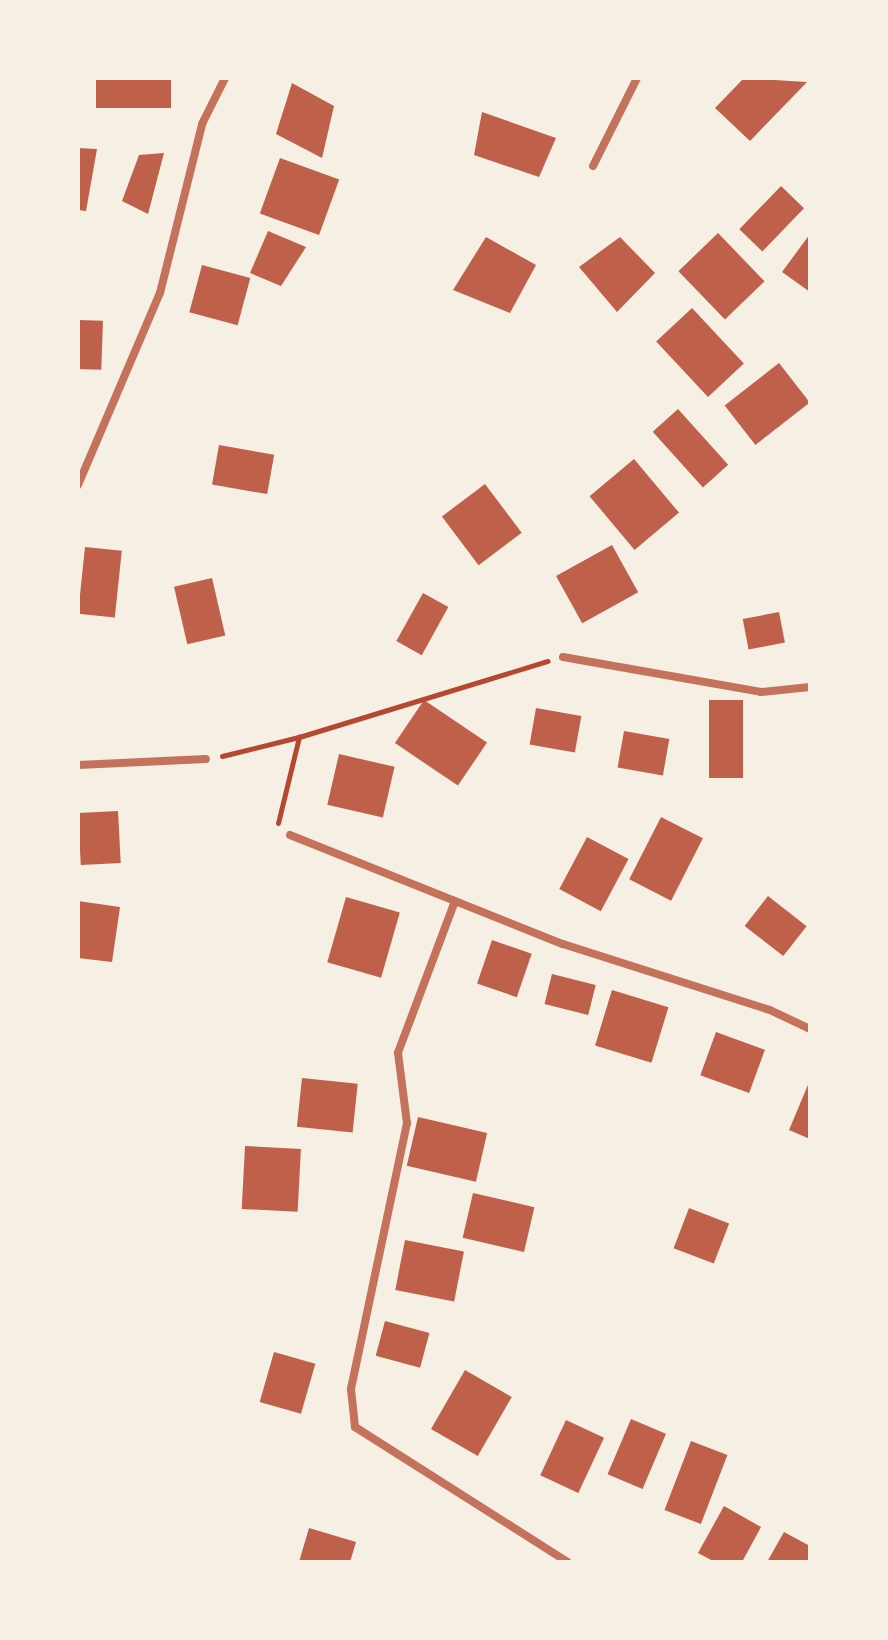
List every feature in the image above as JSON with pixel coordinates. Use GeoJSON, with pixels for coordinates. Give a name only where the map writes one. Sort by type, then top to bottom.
{"type":"FeatureCollection","features":[{"type":"Feature","properties":{"kind":"street"},"geometry":{"type":"LineString","coordinates":[[78,485],[160,293],[202,124],[225,78]]}},
{"type":"Feature","properties":{"kind":"street"},"geometry":{"type":"LineString","coordinates":[[593,166],[637,78]]}},
{"type":"Feature","properties":{"kind":"street"},"geometry":{"type":"LineString","coordinates":[[563,657],[761,692],[810,687]]}},
{"type":"Feature","properties":{"kind":"street"},"geometry":{"type":"LineString","coordinates":[[78,765],[206,759]]}},
{"type":"Feature","properties":{"kind":"street"},"geometry":{"type":"LineString","coordinates":[[290,835],[455,901],[810,1029]]}},
{"type":"Feature","properties":{"kind":"street"},"geometry":{"type":"LineString","coordinates":[[455,901],[398,1053],[407,1123],[351,1389],[355,1427],[568,1562]]}},
{"type":"Feature","properties":{"kind":"path"},"geometry":{"type":"LineString","coordinates":[[206,759],[299,737],[331,721],[563,657]]}},
{"type":"Feature","properties":{"kind":"path"},"geometry":{"type":"LineString","coordinates":[[290,835],[277,823],[299,737]]}},
{"type":"Feature","properties":{"kind":"building"},"geometry":{"type":"Polygon","coordinates":[[[96,78],[171,78],[171,108],[96,108],[96,78]]]}},
{"type":"Feature","properties":{"kind":"building"},"geometry":{"type":"Polygon","coordinates":[[[744,78],[807,82],[750,141],[715,108],[744,78]]]}},
{"type":"Feature","properties":{"kind":"building"},"geometry":{"type":"Polygon","coordinates":[[[292,83],[334,106],[322,158],[276,134],[292,83]]]}},
{"type":"Feature","properties":{"kind":"building"},"geometry":{"type":"Polygon","coordinates":[[[482,112],[556,138],[539,177],[474,155],[482,112]]]}},
{"type":"Feature","properties":{"kind":"building"},"geometry":{"type":"Polygon","coordinates":[[[78,148],[97,149],[86,211],[78,210],[78,148]]]}},
{"type":"Feature","properties":{"kind":"building"},"geometry":{"type":"Polygon","coordinates":[[[164,153],[148,214],[122,201],[139,155],[164,153]]]}},
{"type":"Feature","properties":{"kind":"building"},"geometry":{"type":"Polygon","coordinates":[[[280,158],[339,180],[319,235],[260,213],[280,158]]]}},
{"type":"Feature","properties":{"kind":"building"},"geometry":{"type":"Polygon","coordinates":[[[781,186],[804,208],[762,251],[739,229],[781,186]]]}},
{"type":"Feature","properties":{"kind":"building"},"geometry":{"type":"Polygon","coordinates":[[[268,231],[306,247],[281,286],[250,273],[268,231]]]}},
{"type":"Feature","properties":{"kind":"building"},"geometry":{"type":"Polygon","coordinates":[[[718,233],[765,281],[725,319],[678,271],[718,233]]]}},
{"type":"Feature","properties":{"kind":"building"},"geometry":{"type":"Polygon","coordinates":[[[810,234],[810,292],[782,272],[810,234]]]}},
{"type":"Feature","properties":{"kind":"building"},"geometry":{"type":"Polygon","coordinates":[[[486,237],[536,265],[510,313],[453,290],[486,237]]]}},
{"type":"Feature","properties":{"kind":"building"},"geometry":{"type":"Polygon","coordinates":[[[620,237],[655,273],[617,312],[579,267],[620,237]]]}},
{"type":"Feature","properties":{"kind":"building"},"geometry":{"type":"Polygon","coordinates":[[[202,265],[250,278],[238,325],[189,312],[202,265]]]}},
{"type":"Feature","properties":{"kind":"building"},"geometry":{"type":"Polygon","coordinates":[[[692,308],[744,364],[708,397],[656,341],[692,308]]]}},
{"type":"Feature","properties":{"kind":"building"},"geometry":{"type":"Polygon","coordinates":[[[78,320],[103,321],[101,370],[78,369],[78,320]]]}},
{"type":"Feature","properties":{"kind":"building"},"geometry":{"type":"Polygon","coordinates":[[[779,363],[810,402],[755,445],[725,405],[779,363]]]}},
{"type":"Feature","properties":{"kind":"building"},"geometry":{"type":"Polygon","coordinates":[[[678,409],[728,465],[703,487],[653,432],[678,409]]]}},
{"type":"Feature","properties":{"kind":"building"},"geometry":{"type":"Polygon","coordinates":[[[219,445],[274,455],[267,494],[212,484],[219,445]]]}},
{"type":"Feature","properties":{"kind":"building"},"geometry":{"type":"Polygon","coordinates":[[[634,459],[679,513],[635,550],[590,496],[634,459]]]}},
{"type":"Feature","properties":{"kind":"building"},"geometry":{"type":"Polygon","coordinates":[[[485,484],[522,533],[479,565],[442,516],[485,484]]]}},
{"type":"Feature","properties":{"kind":"building"},"geometry":{"type":"Polygon","coordinates":[[[612,545],[638,592],[582,623],[556,576],[612,545]]]}},
{"type":"Feature","properties":{"kind":"building"},"geometry":{"type":"Polygon","coordinates":[[[85,547],[122,551],[115,618],[78,614],[85,547]]]}},
{"type":"Feature","properties":{"kind":"building"},"geometry":{"type":"Polygon","coordinates":[[[212,578],[225,635],[187,644],[174,587],[212,578]]]}},
{"type":"Feature","properties":{"kind":"building"},"geometry":{"type":"Polygon","coordinates":[[[423,593],[448,607],[422,655],[396,641],[423,593]]]}},
{"type":"Feature","properties":{"kind":"building"},"geometry":{"type":"Polygon","coordinates":[[[779,612],[785,642],[749,649],[743,619],[779,612]]]}},
{"type":"Feature","properties":{"kind":"building"},"geometry":{"type":"Polygon","coordinates":[[[424,700],[487,742],[458,786],[395,743],[424,700]]]}},
{"type":"Feature","properties":{"kind":"building"},"geometry":{"type":"Polygon","coordinates":[[[709,700],[743,700],[743,778],[709,778],[709,700]]]}},
{"type":"Feature","properties":{"kind":"building"},"geometry":{"type":"Polygon","coordinates":[[[536,708],[581,716],[575,752],[530,744],[536,708]]]}},
{"type":"Feature","properties":{"kind":"building"},"geometry":{"type":"Polygon","coordinates":[[[624,731],[669,739],[663,775],[618,767],[624,731]]]}},
{"type":"Feature","properties":{"kind":"building"},"geometry":{"type":"Polygon","coordinates":[[[339,754],[395,767],[383,817],[327,805],[339,754]]]}},
{"type":"Feature","properties":{"kind":"building"},"geometry":{"type":"Polygon","coordinates":[[[118,811],[121,863],[81,865],[78,813],[118,811]]]}},
{"type":"Feature","properties":{"kind":"building"},"geometry":{"type":"Polygon","coordinates":[[[661,817],[703,838],[671,901],[629,879],[661,817]]]}},
{"type":"Feature","properties":{"kind":"building"},"geometry":{"type":"Polygon","coordinates":[[[587,837],[628,859],[601,911],[559,889],[587,837]]]}},
{"type":"Feature","properties":{"kind":"building"},"geometry":{"type":"Polygon","coordinates":[[[768,896],[807,926],[783,956],[745,926],[768,896]]]}},
{"type":"Feature","properties":{"kind":"building"},"geometry":{"type":"Polygon","coordinates":[[[346,897],[400,912],[381,978],[327,962],[346,897]]]}},
{"type":"Feature","properties":{"kind":"building"},"geometry":{"type":"Polygon","coordinates":[[[78,901],[120,907],[112,962],[78,958],[78,901]]]}},
{"type":"Feature","properties":{"kind":"building"},"geometry":{"type":"Polygon","coordinates":[[[492,940],[532,954],[517,997],[477,983],[492,940]]]}},
{"type":"Feature","properties":{"kind":"building"},"geometry":{"type":"Polygon","coordinates":[[[552,974],[596,985],[588,1015],[545,1004],[552,974]]]}},
{"type":"Feature","properties":{"kind":"building"},"geometry":{"type":"Polygon","coordinates":[[[612,990],[668,1007],[651,1063],[595,1045],[612,990]]]}},
{"type":"Feature","properties":{"kind":"building"},"geometry":{"type":"Polygon","coordinates":[[[716,1032],[765,1050],[749,1093],[700,1075],[716,1032]]]}},
{"type":"Feature","properties":{"kind":"building"},"geometry":{"type":"Polygon","coordinates":[[[302,1078],[358,1084],[353,1133],[297,1127],[302,1078]]]}},
{"type":"Feature","properties":{"kind":"building"},"geometry":{"type":"Polygon","coordinates":[[[810,1080],[810,1139],[789,1130],[810,1080]]]}},
{"type":"Feature","properties":{"kind":"building"},"geometry":{"type":"Polygon","coordinates":[[[418,1117],[487,1133],[476,1182],[407,1166],[418,1117]]]}},
{"type":"Feature","properties":{"kind":"building"},"geometry":{"type":"Polygon","coordinates":[[[245,1146],[301,1149],[298,1212],[242,1209],[245,1146]]]}},
{"type":"Feature","properties":{"kind":"building"},"geometry":{"type":"Polygon","coordinates":[[[473,1193],[534,1207],[524,1252],[463,1238],[473,1193]]]}},
{"type":"Feature","properties":{"kind":"building"},"geometry":{"type":"Polygon","coordinates":[[[689,1208],[729,1223],[714,1264],[674,1248],[689,1208]]]}},
{"type":"Feature","properties":{"kind":"building"},"geometry":{"type":"Polygon","coordinates":[[[405,1240],[464,1251],[454,1302],[395,1290],[405,1240]]]}},
{"type":"Feature","properties":{"kind":"building"},"geometry":{"type":"Polygon","coordinates":[[[385,1321],[429,1333],[420,1368],[376,1356],[385,1321]]]}},
{"type":"Feature","properties":{"kind":"building"},"geometry":{"type":"Polygon","coordinates":[[[274,1352],[315,1364],[301,1414],[260,1402],[274,1352]]]}},
{"type":"Feature","properties":{"kind":"building"},"geometry":{"type":"Polygon","coordinates":[[[465,1370],[512,1397],[478,1456],[431,1429],[465,1370]]]}},
{"type":"Feature","properties":{"kind":"building"},"geometry":{"type":"Polygon","coordinates":[[[631,1419],[666,1434],[643,1489],[608,1474],[631,1419]]]}},
{"type":"Feature","properties":{"kind":"building"},"geometry":{"type":"Polygon","coordinates":[[[566,1420],[604,1438],[578,1493],[540,1475],[566,1420]]]}},
{"type":"Feature","properties":{"kind":"building"},"geometry":{"type":"Polygon","coordinates":[[[691,1441],[727,1455],[701,1524],[664,1510],[691,1441]]]}},
{"type":"Feature","properties":{"kind":"building"},"geometry":{"type":"Polygon","coordinates":[[[724,1506],[761,1527],[742,1562],[715,1562],[698,1553],[724,1506]]]}},
{"type":"Feature","properties":{"kind":"building"},"geometry":{"type":"Polygon","coordinates":[[[309,1528],[356,1542],[350,1562],[299,1562],[309,1528]]]}},
{"type":"Feature","properties":{"kind":"building"},"geometry":{"type":"Polygon","coordinates":[[[784,1532],[810,1546],[810,1562],[767,1562],[784,1532]]]}}]}
